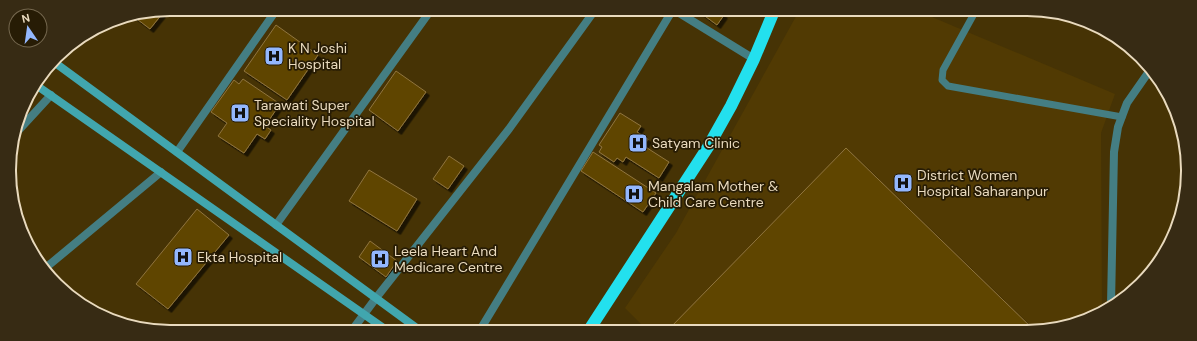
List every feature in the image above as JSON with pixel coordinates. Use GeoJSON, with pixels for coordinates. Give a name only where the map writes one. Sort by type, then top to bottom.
{"type":"FeatureCollection","features":[{"type":"Feature","properties":{"kind":"highway"},"geometry":{"type":"LineString","coordinates":[[592,325],[708,147],[731,106],[754,59],[772,16]]}},
{"type":"Feature","properties":{"kind":"street"},"geometry":{"type":"LineString","coordinates":[[177,152],[272,16]]}},
{"type":"Feature","properties":{"kind":"street"},"geometry":{"type":"LineString","coordinates":[[276,225],[427,16]]}},
{"type":"Feature","properties":{"kind":"street"},"geometry":{"type":"LineString","coordinates":[[356,325],[510,130],[591,16]]}},
{"type":"Feature","properties":{"kind":"street"},"geometry":{"type":"LineString","coordinates":[[483,325],[669,16]]}},
{"type":"Feature","properties":{"kind":"street"},"geometry":{"type":"LineString","coordinates":[[684,16],[754,59]]}},
{"type":"Feature","properties":{"kind":"street"},"geometry":{"type":"LineString","coordinates":[[58,65],[411,325]]}},
{"type":"Feature","properties":{"kind":"street"},"geometry":{"type":"LineString","coordinates":[[1111,300],[1114,152],[1118,127],[1127,103],[1147,74]]}},
{"type":"Feature","properties":{"kind":"street"},"geometry":{"type":"LineString","coordinates":[[40,88],[380,325]]}},
{"type":"Feature","properties":{"kind":"street"},"geometry":{"type":"LineString","coordinates":[[22,126],[51,95]]}},
{"type":"Feature","properties":{"kind":"street"},"geometry":{"type":"LineString","coordinates":[[48,265],[161,172]]}},
{"type":"Feature","properties":{"kind":"lane"},"geometry":{"type":"LineString","coordinates":[[974,16],[943,70],[942,80],[948,86],[1122,117]]}},
{"type":"Feature","properties":{"kind":"shaded area","name":"District Women Hospital Saharanpur"},"geometry":{"type":"Polygon","coordinates":[[[796,16],[930,16],[1115,94],[1101,133],[1102,305],[1076,317],[1037,325],[642,325],[625,308],[676,233],[796,16]]]}},
{"type":"Feature","properties":{"kind":"building"},"geometry":{"type":"Polygon","coordinates":[[[160,16],[150,29],[138,20],[160,16]]]}},
{"type":"Feature","properties":{"kind":"building"},"geometry":{"type":"Polygon","coordinates":[[[705,16],[723,16],[717,25],[705,16]]]}},
{"type":"Feature","properties":{"kind":"building"},"geometry":{"type":"Polygon","coordinates":[[[276,25],[318,55],[287,100],[244,71],[276,25]]]}},
{"type":"Feature","properties":{"kind":"building"},"geometry":{"type":"Polygon","coordinates":[[[396,71],[426,92],[398,131],[369,110],[396,71]]]}},
{"type":"Feature","properties":{"kind":"building"},"geometry":{"type":"Polygon","coordinates":[[[243,79],[280,104],[265,126],[271,130],[265,139],[257,134],[244,153],[218,136],[227,123],[211,112],[234,80],[239,84],[243,79]]]}},
{"type":"Feature","properties":{"kind":"building"},"geometry":{"type":"Polygon","coordinates":[[[620,113],[641,126],[637,132],[648,139],[644,146],[669,162],[659,178],[626,157],[623,162],[617,158],[614,162],[599,152],[602,147],[599,145],[620,113]]]}},
{"type":"Feature","properties":{"kind":"building"},"geometry":{"type":"Polygon","coordinates":[[[846,148],[1029,325],[1026,325],[673,325],[846,148]]]}},
{"type":"Feature","properties":{"kind":"building"},"geometry":{"type":"Polygon","coordinates":[[[593,152],[656,193],[643,212],[581,171],[593,152]]]}},
{"type":"Feature","properties":{"kind":"building"},"geometry":{"type":"Polygon","coordinates":[[[449,156],[464,166],[448,189],[433,179],[449,156]]]}},
{"type":"Feature","properties":{"kind":"building"},"geometry":{"type":"Polygon","coordinates":[[[369,170],[417,199],[397,231],[349,201],[369,170]]]}},
{"type":"Feature","properties":{"kind":"building"},"geometry":{"type":"Polygon","coordinates":[[[197,209],[229,235],[168,309],[136,284],[197,209]]]}},
{"type":"Feature","properties":{"kind":"building"},"geometry":{"type":"Polygon","coordinates":[[[370,241],[397,261],[386,277],[359,257],[370,241]]]}},
{"type":"Feature","properties":{"kind":"place","name":"K N Joshi Hospital"},"geometry":{"type":"Point","coordinates":[274,56]}},
{"type":"Feature","properties":{"kind":"place","name":"Tarawati Super Speciality Hospital"},"geometry":{"type":"Point","coordinates":[240,113]}},
{"type":"Feature","properties":{"kind":"place","name":"Satyam Clinic"},"geometry":{"type":"Point","coordinates":[638,143]}},
{"type":"Feature","properties":{"kind":"place","name":"District Women Hospital Saharanpur"},"geometry":{"type":"Point","coordinates":[903,183]}},
{"type":"Feature","properties":{"kind":"place","name":"Mangalam Mother & Child Care Centre"},"geometry":{"type":"Point","coordinates":[634,194]}},
{"type":"Feature","properties":{"kind":"place","name":"Ekta Hospital"},"geometry":{"type":"Point","coordinates":[183,257]}},
{"type":"Feature","properties":{"kind":"place","name":"Leela Heart And Medicare Centre"},"geometry":{"type":"Point","coordinates":[380,259]}}]}
